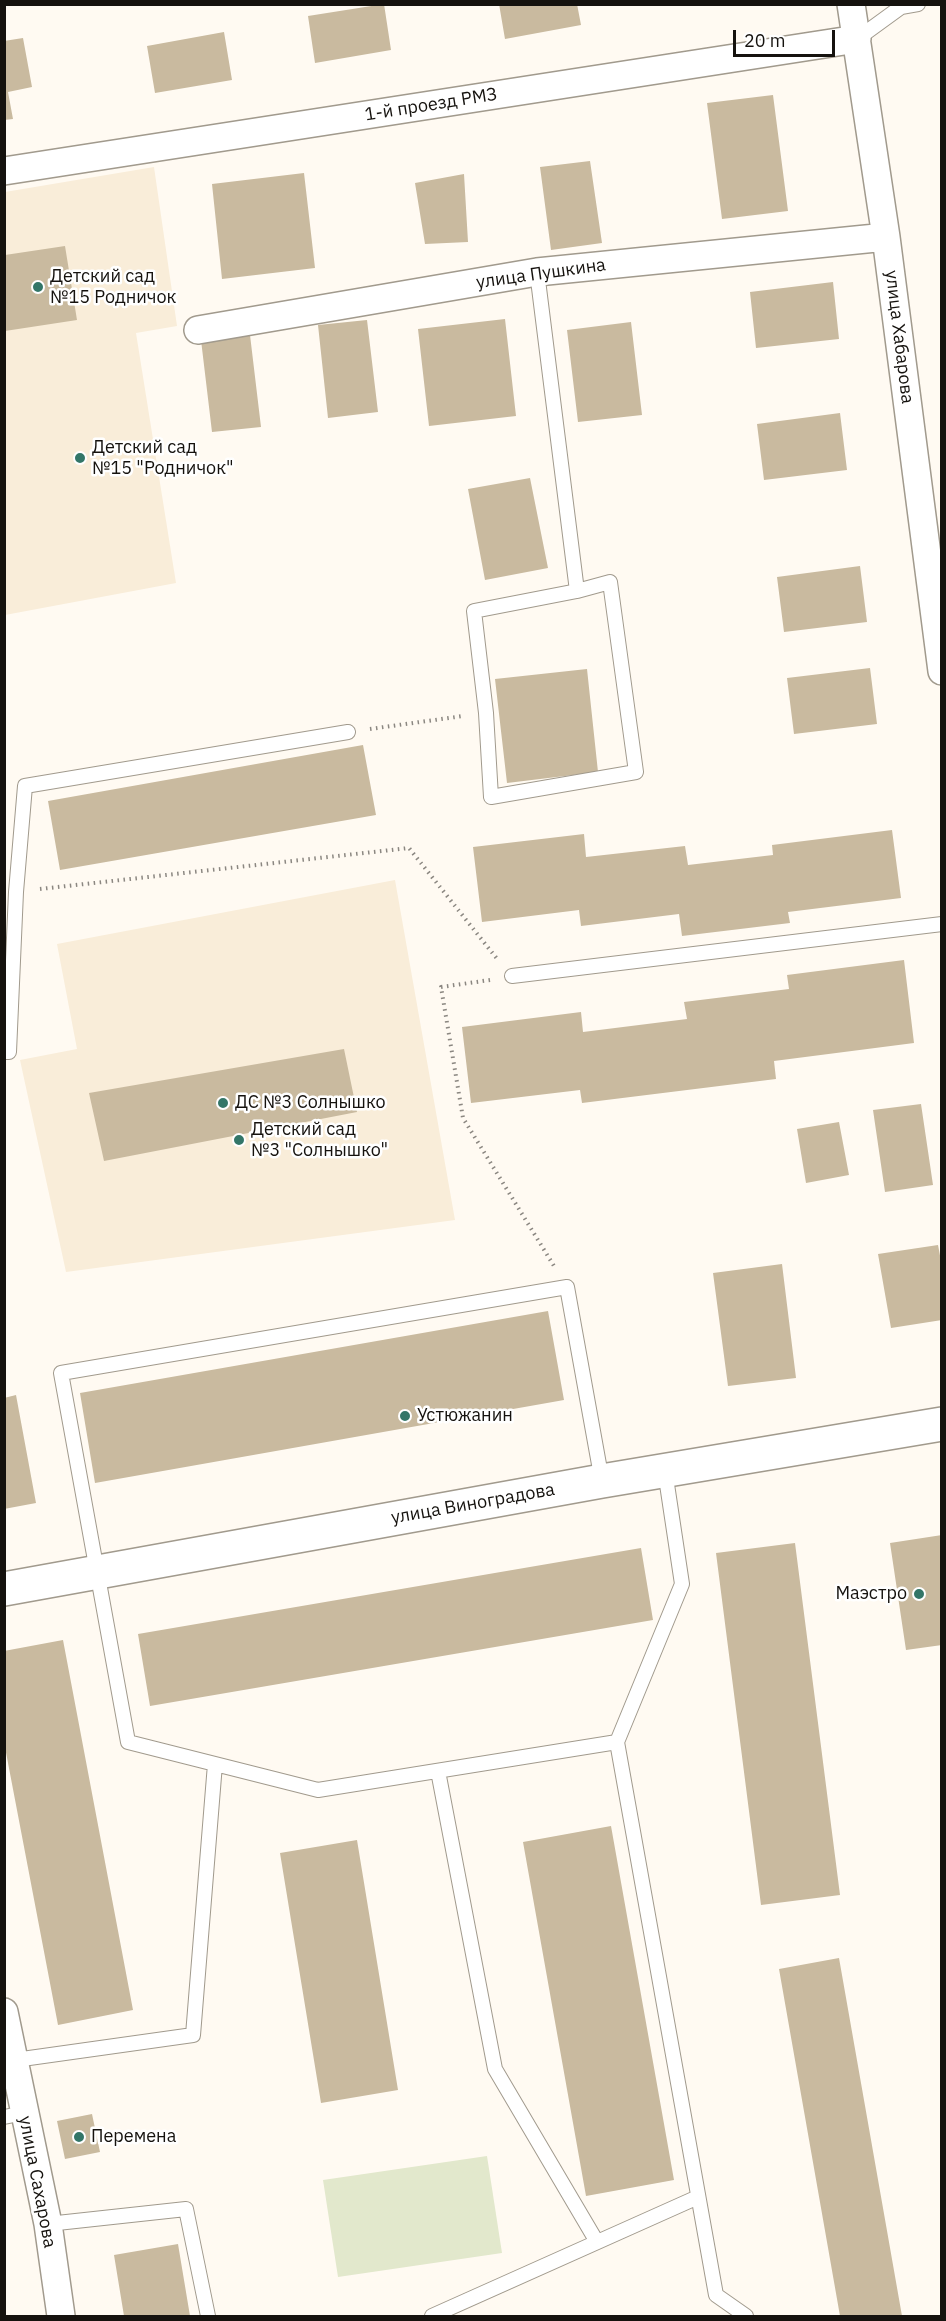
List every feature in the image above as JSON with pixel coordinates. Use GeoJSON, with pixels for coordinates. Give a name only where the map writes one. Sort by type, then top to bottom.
{"type":"FeatureCollection","features":[{"type":"Feature","properties":{"kind":"street","name":"улица Хабарова"},"geometry":{"type":"LineString","coordinates":[[851,4],[886,237],[942,671]]}},
{"type":"Feature","properties":{"kind":"street","name":"1-й проезд РМЗ"},"geometry":{"type":"LineString","coordinates":[[4,171],[858,39]]}},
{"type":"Feature","properties":{"kind":"street","name":"улица Пушкина"},"geometry":{"type":"LineString","coordinates":[[198,330],[537,272],[886,237]]}},
{"type":"Feature","properties":{"kind":"street","name":"улица Виноградова"},"geometry":{"type":"LineString","coordinates":[[4,1589],[602,1481],[942,1424]]}},
{"type":"Feature","properties":{"kind":"street","name":"улица Сахарова"},"geometry":{"type":"LineString","coordinates":[[4,2012],[15,2060],[14,2115],[48,2224],[60,2316]]}},
{"type":"Feature","properties":{"kind":"lane"},"geometry":{"type":"LineString","coordinates":[[858,39],[901,7],[918,4]]}},
{"type":"Feature","properties":{"kind":"lane"},"geometry":{"type":"LineString","coordinates":[[537,272],[577,591]]}},
{"type":"Feature","properties":{"kind":"lane"},"geometry":{"type":"LineString","coordinates":[[610,582],[636,772],[491,797],[486,713],[474,611],[577,591],[610,582]]}},
{"type":"Feature","properties":{"kind":"lane"},"geometry":{"type":"LineString","coordinates":[[4,1052],[9,1052],[16,892],[25,786],[348,732]]}},
{"type":"Feature","properties":{"kind":"lane"},"geometry":{"type":"LineString","coordinates":[[512,976],[942,924]]}},
{"type":"Feature","properties":{"kind":"lane"},"geometry":{"type":"LineString","coordinates":[[602,1481],[567,1287],[61,1373],[128,1742],[318,1790],[617,1742]]}},
{"type":"Feature","properties":{"kind":"lane"},"geometry":{"type":"LineString","coordinates":[[665,1471],[682,1584],[617,1742],[716,2295],[746,2316]]}},
{"type":"Feature","properties":{"kind":"lane"},"geometry":{"type":"LineString","coordinates":[[15,2060],[193,2035],[215,1764]]}},
{"type":"Feature","properties":{"kind":"lane"},"geometry":{"type":"LineString","coordinates":[[438,1771],[495,2069],[597,2242]]}},
{"type":"Feature","properties":{"kind":"lane"},"geometry":{"type":"LineString","coordinates":[[432,2316],[698,2197]]}},
{"type":"Feature","properties":{"kind":"lane"},"geometry":{"type":"LineString","coordinates":[[48,2224],[186,2209],[208,2316]]}},
{"type":"Feature","properties":{"kind":"path"},"geometry":{"type":"LineString","coordinates":[[348,732],[486,713]]}},
{"type":"Feature","properties":{"kind":"path"},"geometry":{"type":"LineString","coordinates":[[16,892],[409,848],[512,976]]}},
{"type":"Feature","properties":{"kind":"path"},"geometry":{"type":"LineString","coordinates":[[512,976],[441,987],[463,1118],[567,1287]]}},
{"type":"Feature","properties":{"kind":"shaded area","name":"Детский сад №15 \"Родничок\""},"geometry":{"type":"Polygon","coordinates":[[[154,167],[177,326],[136,333],[176,583],[5,615],[5,192],[154,167]]]}},
{"type":"Feature","properties":{"kind":"shaded area","name":"Детский сад №3 \"Солнышко\""},"geometry":{"type":"Polygon","coordinates":[[[395,880],[455,1220],[66,1272],[20,1060],[77,1049],[57,944],[395,880]]]}},
{"type":"Feature","properties":{"kind":"green space"},"geometry":{"type":"Polygon","coordinates":[[[487,2156],[502,2253],[338,2277],[323,2180],[487,2156]]]}},
{"type":"Feature","properties":{"kind":"building"},"geometry":{"type":"Polygon","coordinates":[[[384,4],[391,50],[315,63],[308,16],[384,4]]]}},
{"type":"Feature","properties":{"kind":"building"},"geometry":{"type":"Polygon","coordinates":[[[499,4],[577,4],[581,25],[505,39],[499,4]]]}},
{"type":"Feature","properties":{"kind":"building"},"geometry":{"type":"Polygon","coordinates":[[[224,32],[232,80],[155,93],[147,46],[224,32]]]}},
{"type":"Feature","properties":{"kind":"building"},"geometry":{"type":"Polygon","coordinates":[[[23,38],[32,87],[8,92],[13,119],[4,120],[4,41],[23,38]]]}},
{"type":"Feature","properties":{"kind":"building"},"geometry":{"type":"Polygon","coordinates":[[[773,95],[788,211],[722,219],[707,103],[773,95]]]}},
{"type":"Feature","properties":{"kind":"building"},"geometry":{"type":"Polygon","coordinates":[[[590,161],[602,243],[551,250],[540,167],[590,161]]]}},
{"type":"Feature","properties":{"kind":"building"},"geometry":{"type":"Polygon","coordinates":[[[304,173],[315,268],[222,279],[212,184],[304,173]]]}},
{"type":"Feature","properties":{"kind":"building"},"geometry":{"type":"Polygon","coordinates":[[[464,174],[468,242],[425,244],[415,183],[464,174]]]}},
{"type":"Feature","properties":{"kind":"building","name":"Детский сад №15 Родничок"},"geometry":{"type":"Polygon","coordinates":[[[65,246],[77,320],[5,331],[5,255],[65,246]]]}},
{"type":"Feature","properties":{"kind":"building"},"geometry":{"type":"Polygon","coordinates":[[[833,282],[839,339],[756,348],[750,292],[833,282]]]}},
{"type":"Feature","properties":{"kind":"building"},"geometry":{"type":"Polygon","coordinates":[[[505,319],[516,416],[429,426],[418,329],[505,319]]]}},
{"type":"Feature","properties":{"kind":"building"},"geometry":{"type":"Polygon","coordinates":[[[367,320],[378,412],[328,418],[318,325],[367,320]]]}},
{"type":"Feature","properties":{"kind":"building"},"geometry":{"type":"Polygon","coordinates":[[[631,322],[642,415],[578,422],[567,330],[631,322]]]}},
{"type":"Feature","properties":{"kind":"building"},"geometry":{"type":"Polygon","coordinates":[[[250,335],[261,427],[212,432],[201,340],[250,335]]]}},
{"type":"Feature","properties":{"kind":"building"},"geometry":{"type":"Polygon","coordinates":[[[840,413],[847,470],[764,480],[757,424],[840,413]]]}},
{"type":"Feature","properties":{"kind":"building"},"geometry":{"type":"Polygon","coordinates":[[[530,478],[548,568],[485,580],[468,489],[530,478]]]}},
{"type":"Feature","properties":{"kind":"building"},"geometry":{"type":"Polygon","coordinates":[[[860,566],[867,622],[784,632],[777,577],[860,566]]]}},
{"type":"Feature","properties":{"kind":"building"},"geometry":{"type":"Polygon","coordinates":[[[870,668],[877,724],[794,734],[787,678],[870,668]]]}},
{"type":"Feature","properties":{"kind":"building"},"geometry":{"type":"Polygon","coordinates":[[[587,669],[598,772],[507,783],[495,679],[587,669]]]}},
{"type":"Feature","properties":{"kind":"building"},"geometry":{"type":"Polygon","coordinates":[[[363,745],[376,815],[60,870],[48,801],[363,745]]]}},
{"type":"Feature","properties":{"kind":"building"},"geometry":{"type":"Polygon","coordinates":[[[892,830],[901,898],[788,912],[790,923],[682,936],[679,914],[581,926],[579,910],[482,922],[473,847],[584,834],[586,857],[685,846],[688,865],[773,855],[772,845],[892,830]]]}},
{"type":"Feature","properties":{"kind":"building"},"geometry":{"type":"Polygon","coordinates":[[[904,960],[914,1043],[774,1061],[776,1079],[582,1103],[580,1090],[471,1103],[462,1027],[581,1012],[583,1032],[687,1019],[684,1002],[789,989],[787,975],[904,960]]]}},
{"type":"Feature","properties":{"kind":"building","name":"ДС №3 Солнышко"},"geometry":{"type":"Polygon","coordinates":[[[344,1049],[357,1112],[104,1161],[89,1093],[344,1049]]]}},
{"type":"Feature","properties":{"kind":"building"},"geometry":{"type":"Polygon","coordinates":[[[921,1104],[933,1185],[885,1192],[873,1110],[921,1104]]]}},
{"type":"Feature","properties":{"kind":"building"},"geometry":{"type":"Polygon","coordinates":[[[839,1122],[849,1175],[806,1183],[797,1129],[839,1122]]]}},
{"type":"Feature","properties":{"kind":"building"},"geometry":{"type":"Polygon","coordinates":[[[938,1245],[942,1266],[942,1320],[891,1328],[878,1254],[938,1245]]]}},
{"type":"Feature","properties":{"kind":"building"},"geometry":{"type":"Polygon","coordinates":[[[782,1264],[796,1378],[728,1386],[713,1273],[782,1264]]]}},
{"type":"Feature","properties":{"kind":"building"},"geometry":{"type":"Polygon","coordinates":[[[548,1311],[564,1400],[95,1483],[80,1393],[548,1311]]]}},
{"type":"Feature","properties":{"kind":"building"},"geometry":{"type":"Polygon","coordinates":[[[16,1395],[36,1503],[4,1509],[4,1398],[16,1395]]]}},
{"type":"Feature","properties":{"kind":"building","name":"Маэстро"},"geometry":{"type":"Polygon","coordinates":[[[942,1535],[942,1645],[906,1650],[890,1543],[942,1535]]]}},
{"type":"Feature","properties":{"kind":"building"},"geometry":{"type":"Polygon","coordinates":[[[795,1543],[840,1895],[761,1905],[716,1553],[795,1543]]]}},
{"type":"Feature","properties":{"kind":"building"},"geometry":{"type":"Polygon","coordinates":[[[641,1548],[653,1620],[150,1706],[138,1634],[641,1548]]]}},
{"type":"Feature","properties":{"kind":"building"},"geometry":{"type":"Polygon","coordinates":[[[63,1640],[133,2010],[58,2025],[4,1742],[4,1651],[63,1640]]]}},
{"type":"Feature","properties":{"kind":"building"},"geometry":{"type":"Polygon","coordinates":[[[611,1826],[674,2180],[586,2196],[523,1842],[611,1826]]]}},
{"type":"Feature","properties":{"kind":"building"},"geometry":{"type":"Polygon","coordinates":[[[357,1840],[398,2090],[321,2103],[280,1853],[357,1840]]]}},
{"type":"Feature","properties":{"kind":"building"},"geometry":{"type":"Polygon","coordinates":[[[839,1958],[902,2316],[840,2316],[779,1969],[839,1958]]]}},
{"type":"Feature","properties":{"kind":"building","name":"Перемена"},"geometry":{"type":"Polygon","coordinates":[[[92,2114],[100,2152],[65,2159],[57,2121],[92,2114]]]}},
{"type":"Feature","properties":{"kind":"building"},"geometry":{"type":"Polygon","coordinates":[[[178,2244],[190,2316],[124,2316],[114,2255],[178,2244]]]}},
{"type":"Feature","properties":{"kind":"place","name":"Детский сад №15 Родничок"},"geometry":{"type":"Point","coordinates":[38,287]}},
{"type":"Feature","properties":{"kind":"place","name":"Детский сад №15 \"Родничок\""},"geometry":{"type":"Point","coordinates":[80,458]}},
{"type":"Feature","properties":{"kind":"place","name":"ДС №3 Солнышко"},"geometry":{"type":"Point","coordinates":[223,1103]}},
{"type":"Feature","properties":{"kind":"place","name":"Детский сад №3 \"Солнышко\""},"geometry":{"type":"Point","coordinates":[239,1140]}},
{"type":"Feature","properties":{"kind":"place","name":"Устюжанин"},"geometry":{"type":"Point","coordinates":[405,1416]}},
{"type":"Feature","properties":{"kind":"place","name":"Маэстро"},"geometry":{"type":"Point","coordinates":[919,1594]}},
{"type":"Feature","properties":{"kind":"place","name":"Перемена"},"geometry":{"type":"Point","coordinates":[79,2137]}}]}
